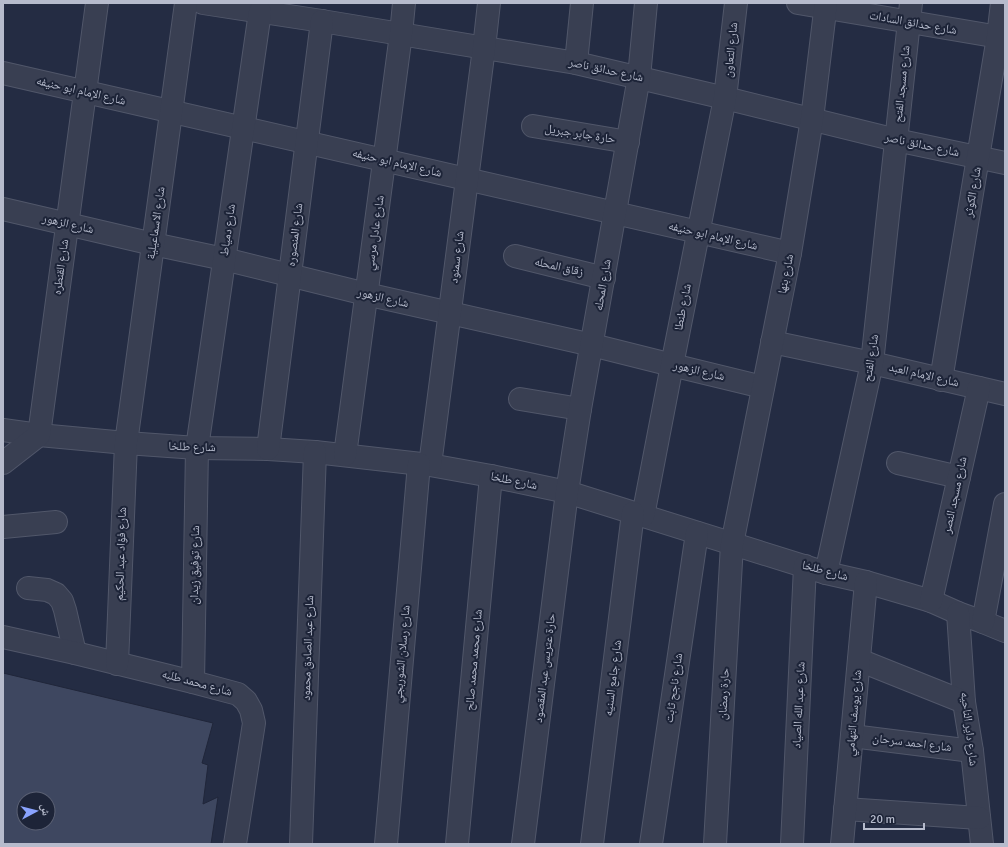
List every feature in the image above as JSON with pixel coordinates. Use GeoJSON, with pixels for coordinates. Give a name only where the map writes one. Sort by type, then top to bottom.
{"type":"FeatureCollection","features":[{"type":"Feature","properties":{"kind":"street","name":"شارع القنطره"},"geometry":{"type":"LineString","coordinates":[[39,436],[97,3]]}},
{"type":"Feature","properties":{"kind":"street","name":"شارع الاسماعيلية"},"geometry":{"type":"LineString","coordinates":[[126,443],[186,3]]}},
{"type":"Feature","properties":{"kind":"street","name":"شارع حدائق ناصر"},"geometry":{"type":"LineString","coordinates":[[212,3],[260,12],[310,14],[401,34],[576,63],[896,140],[1005,163]]}},
{"type":"Feature","properties":{"kind":"street","name":"شارع عادل مرسي"},"geometry":{"type":"LineString","coordinates":[[345,454],[404,3]]}},
{"type":"Feature","properties":{"kind":"street","name":"شارع سمنود"},"geometry":{"type":"LineString","coordinates":[[424,465],[450,313],[489,3]]}},
{"type":"Feature","properties":{"kind":"street"},"geometry":{"type":"LineString","coordinates":[[576,63],[582,3]]}},
{"type":"Feature","properties":{"kind":"street","name":"شارع المحله"},"geometry":{"type":"LineString","coordinates":[[566,492],[639,77],[646,3]]}},
{"type":"Feature","properties":{"kind":"street","name":"شارع التعاون"},"geometry":{"type":"LineString","coordinates":[[725,98],[736,3]]}},
{"type":"Feature","properties":{"kind":"street","name":"شارع حدائق السادات"},"geometry":{"type":"LineString","coordinates":[[798,3],[910,12],[1002,37]]}},
{"type":"Feature","properties":{"kind":"street","name":"شارع الكوثر"},"geometry":{"type":"LineString","coordinates":[[941,380],[978,157],[1002,37],[1002,3]]}},
{"type":"Feature","properties":{"kind":"street","name":"شارع بنها"},"geometry":{"type":"LineString","coordinates":[[732,544],[790,253],[812,119],[826,5]]}},
{"type":"Feature","properties":{"kind":"street","name":"شارع دمياط"},"geometry":{"type":"LineString","coordinates":[[197,448],[260,12]]}},
{"type":"Feature","properties":{"kind":"street","name":"شارع مسجد الفتح"},"geometry":{"type":"LineString","coordinates":[[896,140],[910,12]]}},
{"type":"Feature","properties":{"kind":"street","name":"شارع المنصوره"},"geometry":{"type":"LineString","coordinates":[[268,449],[307,142],[310,14]]}},
{"type":"Feature","properties":{"kind":"street","name":"شارع الإمام ابو حنيفه"},"geometry":{"type":"LineString","coordinates":[[3,73],[790,253]]}},
{"type":"Feature","properties":{"kind":"street","name":"شارع طنطا"},"geometry":{"type":"LineString","coordinates":[[638,514],[672,365],[725,98]]}},
{"type":"Feature","properties":{"kind":"street","name":"حارة جابر جبريل"},"geometry":{"type":"LineString","coordinates":[[533,126],[628,142]]}},
{"type":"Feature","properties":{"kind":"street","name":"شارع الفتح"},"geometry":{"type":"LineString","coordinates":[[826,573],[872,363],[896,140]]}},
{"type":"Feature","properties":{"kind":"street","name":"شارع الزهور"},"geometry":{"type":"LineString","coordinates":[[3,209],[592,345],[763,387]]}},
{"type":"Feature","properties":{"kind":"street","name":"زقاق المحله"},"geometry":{"type":"LineString","coordinates":[[514,256],[604,278]]}},
{"type":"Feature","properties":{"kind":"street","name":"شارع الإمام العبد"},"geometry":{"type":"LineString","coordinates":[[772,342],[872,363],[1005,394]]}},
{"type":"Feature","properties":{"kind":"street","name":"شارع مسجد النصر"},"geometry":{"type":"LineString","coordinates":[[931,601],[979,388]]}},
{"type":"Feature","properties":{"kind":"street"},"geometry":{"type":"LineString","coordinates":[[520,399],[580,409]]}},
{"type":"Feature","properties":{"kind":"street","name":"شارع طلخا"},"geometry":{"type":"LineString","coordinates":[[3,430],[39,436],[197,448],[268,449],[345,454],[491,476],[566,492],[826,573],[866,582],[931,601],[1005,631]]}},
{"type":"Feature","properties":{"kind":"street"},"geometry":{"type":"LineString","coordinates":[[3,464],[39,436]]}},
{"type":"Feature","properties":{"kind":"street","name":"شارع فؤاد عبد الحكيم"},"geometry":{"type":"LineString","coordinates":[[116,664],[126,443]]}},
{"type":"Feature","properties":{"kind":"street","name":"شارع توفيق زيدان"},"geometry":{"type":"LineString","coordinates":[[193,682],[197,448]]}},
{"type":"Feature","properties":{"kind":"street","name":"شارع عبد الصادق محمود"},"geometry":{"type":"LineString","coordinates":[[301,844],[315,452]]}},
{"type":"Feature","properties":{"kind":"street"},"geometry":{"type":"LineString","coordinates":[[898,463],[959,477]]}},
{"type":"Feature","properties":{"kind":"street","name":"شارع رسلان الشوربجي"},"geometry":{"type":"LineString","coordinates":[[386,844],[424,465]]}},
{"type":"Feature","properties":{"kind":"street","name":"شارع محمد محمد صالح"},"geometry":{"type":"LineString","coordinates":[[457,844],[491,476]]}},
{"type":"Feature","properties":{"kind":"street","name":"حارة عتريس عبد المقصود"},"geometry":{"type":"LineString","coordinates":[[523,844],[566,492]]}},
{"type":"Feature","properties":{"kind":"street"},"geometry":{"type":"LineString","coordinates":[[983,622],[1005,504]]}},
{"type":"Feature","properties":{"kind":"street","name":"شارع جامع السنيه"},"geometry":{"type":"LineString","coordinates":[[592,844],[638,514]]}},
{"type":"Feature","properties":{"kind":"street"},"geometry":{"type":"LineString","coordinates":[[3,527],[56,522]]}},
{"type":"Feature","properties":{"kind":"street","name":"شارع ناجح ثابت"},"geometry":{"type":"LineString","coordinates":[[651,844],[697,533]]}},
{"type":"Feature","properties":{"kind":"street","name":"حارة رمضان"},"geometry":{"type":"LineString","coordinates":[[716,844],[732,544]]}},
{"type":"Feature","properties":{"kind":"street","name":"شارع عبد الله الصياد"},"geometry":{"type":"LineString","coordinates":[[792,844],[805,566]]}},
{"type":"Feature","properties":{"kind":"street","name":"شارع يوسف التهامي"},"geometry":{"type":"LineString","coordinates":[[842,844],[866,582]]}},
{"type":"Feature","properties":{"kind":"street"},"geometry":{"type":"LineString","coordinates":[[28,588],[47,590],[56,594],[62,601],[75,653]]}},
{"type":"Feature","properties":{"kind":"street","name":"شارع داير الناحيه"},"geometry":{"type":"LineString","coordinates":[[958,613],[964,702],[972,751],[979,818],[986,843]]}},
{"type":"Feature","properties":{"kind":"street","name":"شارع محمد طلبه"},"geometry":{"type":"LineString","coordinates":[[3,636],[238,694],[246,701],[251,710],[254,723],[235,844]]}},
{"type":"Feature","properties":{"kind":"street"},"geometry":{"type":"LineString","coordinates":[[859,660],[964,702]]}},
{"type":"Feature","properties":{"kind":"street","name":"شارع احمد سرحان"},"geometry":{"type":"LineString","coordinates":[[852,736],[972,751]]}},
{"type":"Feature","properties":{"kind":"street"},"geometry":{"type":"LineString","coordinates":[[845,809],[979,818]]}},
{"type":"Feature","properties":{"kind":"building"},"geometry":{"type":"Polygon","coordinates":[[[3,673],[213,723],[202,763],[208,765],[203,804],[218,797],[211,844],[3,844],[3,673]]]}}]}
